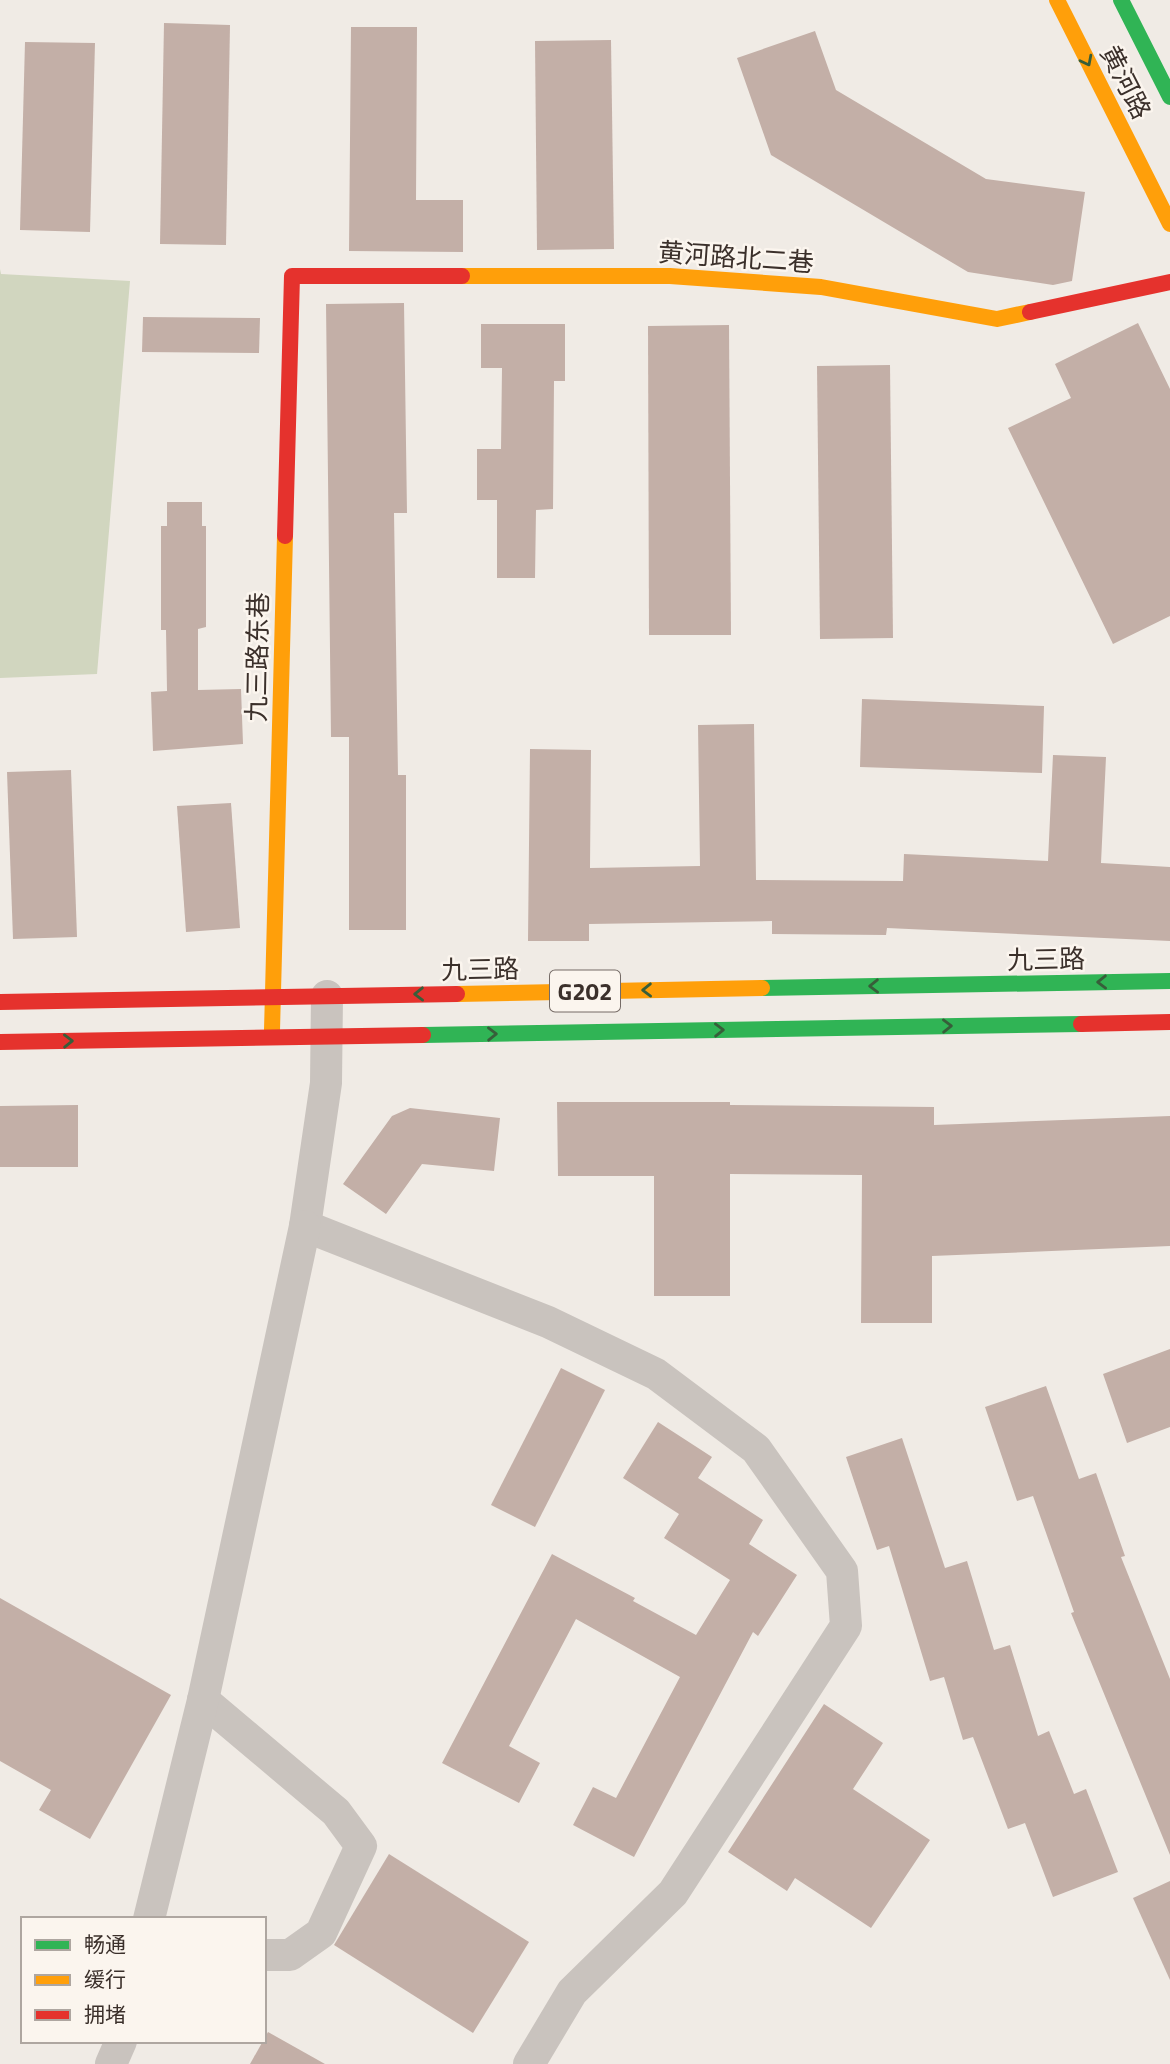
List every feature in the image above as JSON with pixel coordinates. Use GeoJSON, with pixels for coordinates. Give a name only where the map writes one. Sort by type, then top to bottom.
{"type":"FeatureCollection","features":[{"type":"Feature","properties":{"kind":"main road","name":"黄河路"},"geometry":{"type":"LineString","coordinates":[[1057,0],[1170,224]]}},
{"type":"Feature","properties":{"kind":"main road","name":"黄河路"},"geometry":{"type":"LineString","coordinates":[[1121,0],[1170,97]]}},
{"type":"Feature","properties":{"kind":"main road","name":"黄河路北二巷"},"geometry":{"type":"LineString","coordinates":[[292,276],[670,276],[821,286],[997,319],[1170,282]]}},
{"type":"Feature","properties":{"kind":"main road","name":"九三路东巷"},"geometry":{"type":"LineString","coordinates":[[272,1038],[292,276]]}},
{"type":"Feature","properties":{"kind":"main road","name":"九三路"},"geometry":{"type":"LineString","coordinates":[[0,1002],[1170,981]]}},
{"type":"Feature","properties":{"kind":"main road","name":"G202"},"geometry":{"type":"LineString","coordinates":[[0,1042],[1170,1023]]}},
{"type":"Feature","properties":{"kind":"street"},"geometry":{"type":"LineString","coordinates":[[149,1917],[203,1700],[304,1226],[326,1083],[327,996]]}},
{"type":"Feature","properties":{"kind":"street"},"geometry":{"type":"LineString","coordinates":[[304,1226],[548,1322],[656,1374],[756,1449],[842,1571],[846,1626],[673,1893],[572,1992],[528,2064]]}},
{"type":"Feature","properties":{"kind":"street"},"geometry":{"type":"LineString","coordinates":[[203,1700],[336,1812],[361,1846],[321,1933],[290,1955],[266,1955]]}},
{"type":"Feature","properties":{"kind":"street"},"geometry":{"type":"LineString","coordinates":[[111,2064],[120,2043]]}},
{"type":"Feature","properties":{"kind":"green space"},"geometry":{"type":"Polygon","coordinates":[[[0,269],[1,274],[130,281],[97,674],[0,678],[0,269]]]}},
{"type":"Feature","properties":{"kind":"building"},"geometry":{"type":"Polygon","coordinates":[[[164,23],[230,25],[226,245],[160,244],[164,23]]]}},
{"type":"Feature","properties":{"kind":"building"},"geometry":{"type":"Polygon","coordinates":[[[351,27],[417,27],[416,200],[463,200],[463,252],[349,251],[351,27]]]}},
{"type":"Feature","properties":{"kind":"building"},"geometry":{"type":"Polygon","coordinates":[[[815,31],[836,90],[986,179],[1085,192],[1072,281],[1053,285],[968,272],[771,155],[737,58],[815,31]]]}},
{"type":"Feature","properties":{"kind":"building"},"geometry":{"type":"Polygon","coordinates":[[[611,40],[614,249],[537,250],[535,41],[611,40]]]}},
{"type":"Feature","properties":{"kind":"building"},"geometry":{"type":"Polygon","coordinates":[[[25,42],[95,43],[90,232],[20,230],[25,42]]]}},
{"type":"Feature","properties":{"kind":"building"},"geometry":{"type":"Polygon","coordinates":[[[404,303],[407,513],[394,513],[398,775],[406,775],[406,930],[349,930],[349,737],[331,737],[326,304],[404,303]]]}},
{"type":"Feature","properties":{"kind":"building"},"geometry":{"type":"Polygon","coordinates":[[[143,317],[260,318],[259,353],[142,352],[143,317]]]}},
{"type":"Feature","properties":{"kind":"building"},"geometry":{"type":"Polygon","coordinates":[[[1138,323],[1170,389],[1170,616],[1113,644],[1008,428],[1071,398],[1055,364],[1138,323]]]}},
{"type":"Feature","properties":{"kind":"building"},"geometry":{"type":"Polygon","coordinates":[[[481,324],[565,324],[565,381],[554,381],[553,509],[536,510],[535,578],[497,578],[497,500],[477,500],[477,449],[501,449],[502,368],[481,368],[481,324]]]}},
{"type":"Feature","properties":{"kind":"building"},"geometry":{"type":"Polygon","coordinates":[[[729,325],[731,635],[649,635],[648,326],[729,325]]]}},
{"type":"Feature","properties":{"kind":"building"},"geometry":{"type":"Polygon","coordinates":[[[890,365],[893,638],[820,639],[817,366],[890,365]]]}},
{"type":"Feature","properties":{"kind":"building"},"geometry":{"type":"Polygon","coordinates":[[[167,502],[202,502],[202,526],[206,526],[206,627],[198,629],[198,690],[241,689],[243,744],[153,751],[151,692],[167,691],[166,630],[161,630],[161,526],[167,526],[167,502]]]}},
{"type":"Feature","properties":{"kind":"building"},"geometry":{"type":"Polygon","coordinates":[[[862,699],[1044,706],[1042,773],[860,767],[862,699]]]}},
{"type":"Feature","properties":{"kind":"building"},"geometry":{"type":"Polygon","coordinates":[[[754,724],[756,880],[903,881],[904,854],[1048,861],[1053,755],[1106,757],[1101,863],[1170,867],[1170,941],[887,928],[886,935],[772,934],[772,921],[589,924],[589,941],[528,941],[530,749],[591,750],[590,868],[700,866],[698,725],[754,724]]]}},
{"type":"Feature","properties":{"kind":"building"},"geometry":{"type":"Polygon","coordinates":[[[71,770],[77,937],[13,939],[7,772],[71,770]]]}},
{"type":"Feature","properties":{"kind":"building"},"geometry":{"type":"Polygon","coordinates":[[[231,803],[240,928],[186,932],[177,806],[231,803]]]}},
{"type":"Feature","properties":{"kind":"building"},"geometry":{"type":"Polygon","coordinates":[[[557,1102],[730,1102],[730,1105],[934,1107],[934,1125],[1170,1116],[1170,1246],[932,1256],[932,1323],[861,1323],[862,1175],[730,1174],[730,1296],[654,1296],[654,1176],[558,1176],[557,1102]]]}},
{"type":"Feature","properties":{"kind":"building"},"geometry":{"type":"Polygon","coordinates":[[[78,1105],[78,1167],[0,1167],[0,1106],[78,1105]]]}},
{"type":"Feature","properties":{"kind":"building"},"geometry":{"type":"Polygon","coordinates":[[[410,1108],[500,1118],[494,1171],[422,1164],[386,1214],[343,1184],[392,1116],[410,1108]]]}},
{"type":"Feature","properties":{"kind":"building"},"geometry":{"type":"Polygon","coordinates":[[[1170,1349],[1170,1427],[1127,1443],[1103,1374],[1170,1349]]]}},
{"type":"Feature","properties":{"kind":"building"},"geometry":{"type":"Polygon","coordinates":[[[561,1368],[605,1390],[535,1527],[491,1505],[561,1368]]]}},
{"type":"Feature","properties":{"kind":"building"},"geometry":{"type":"Polygon","coordinates":[[[1046,1386],[1079,1479],[1096,1473],[1125,1556],[1121,1557],[1170,1679],[1170,1855],[1071,1613],[1074,1612],[1033,1496],[1017,1501],[985,1407],[1046,1386]]]}},
{"type":"Feature","properties":{"kind":"building"},"geometry":{"type":"Polygon","coordinates":[[[658,1422],[712,1457],[698,1478],[763,1520],[749,1544],[797,1575],[758,1636],[753,1632],[634,1857],[573,1825],[593,1787],[616,1798],[680,1677],[576,1619],[509,1746],[540,1763],[519,1803],[442,1763],[552,1554],[635,1598],[633,1601],[696,1635],[730,1580],[664,1538],[679,1514],[623,1478],[658,1422]]]}},
{"type":"Feature","properties":{"kind":"building"},"geometry":{"type":"Polygon","coordinates":[[[902,1438],[945,1568],[967,1561],[994,1650],[1010,1645],[1038,1736],[1049,1731],[1074,1794],[1086,1789],[1118,1872],[1053,1897],[1025,1823],[1008,1829],[973,1737],[963,1740],[944,1677],[930,1681],[889,1546],[877,1550],[846,1457],[902,1438]]]}},
{"type":"Feature","properties":{"kind":"building"},"geometry":{"type":"Polygon","coordinates":[[[0,1598],[171,1695],[90,1839],[39,1810],[51,1790],[0,1761],[0,1598]]]}},
{"type":"Feature","properties":{"kind":"building"},"geometry":{"type":"Polygon","coordinates":[[[824,1704],[883,1743],[853,1789],[930,1840],[871,1928],[795,1878],[787,1891],[728,1852],[824,1704]]]}},
{"type":"Feature","properties":{"kind":"building"},"geometry":{"type":"Polygon","coordinates":[[[389,1854],[529,1942],[473,2033],[334,1945],[389,1854]]]}},
{"type":"Feature","properties":{"kind":"building"},"geometry":{"type":"Polygon","coordinates":[[[1170,1881],[1170,1980],[1133,1898],[1170,1881]]]}},
{"type":"Feature","properties":{"kind":"building"},"geometry":{"type":"Polygon","coordinates":[[[268,2032],[325,2064],[250,2064],[262,2043],[266,2043],[268,2032]]]}},
{"type":"Feature","properties":{"kind":"traffic: fast"},"geometry":{"type":"LineString","coordinates":[[1121,0],[1170,97]]}},
{"type":"Feature","properties":{"kind":"traffic: fast"},"geometry":{"type":"LineString","coordinates":[[762,988],[1170,981]]}},
{"type":"Feature","properties":{"kind":"traffic: fast"},"geometry":{"type":"LineString","coordinates":[[423,1035],[1081,1024]]}},
{"type":"Feature","properties":{"kind":"traffic: slow"},"geometry":{"type":"LineString","coordinates":[[1057,0],[1170,224]]}},
{"type":"Feature","properties":{"kind":"traffic: slow"},"geometry":{"type":"LineString","coordinates":[[462,276],[670,276],[821,287],[997,319],[1030,312]]}},
{"type":"Feature","properties":{"kind":"traffic: slow"},"geometry":{"type":"LineString","coordinates":[[272,1030],[285,536]]}},
{"type":"Feature","properties":{"kind":"traffic: slow"},"geometry":{"type":"LineString","coordinates":[[457,994],[762,988]]}},
{"type":"Feature","properties":{"kind":"traffic: jam"},"geometry":{"type":"LineString","coordinates":[[285,536],[292,276],[462,276]]}},
{"type":"Feature","properties":{"kind":"traffic: jam"},"geometry":{"type":"LineString","coordinates":[[1030,312],[1170,282]]}},
{"type":"Feature","properties":{"kind":"traffic: jam"},"geometry":{"type":"LineString","coordinates":[[0,1002],[457,994]]}},
{"type":"Feature","properties":{"kind":"traffic: jam"},"geometry":{"type":"LineString","coordinates":[[1081,1024],[1170,1022]]}},
{"type":"Feature","properties":{"kind":"traffic: jam"},"geometry":{"type":"LineString","coordinates":[[0,1042],[423,1035]]}}]}
